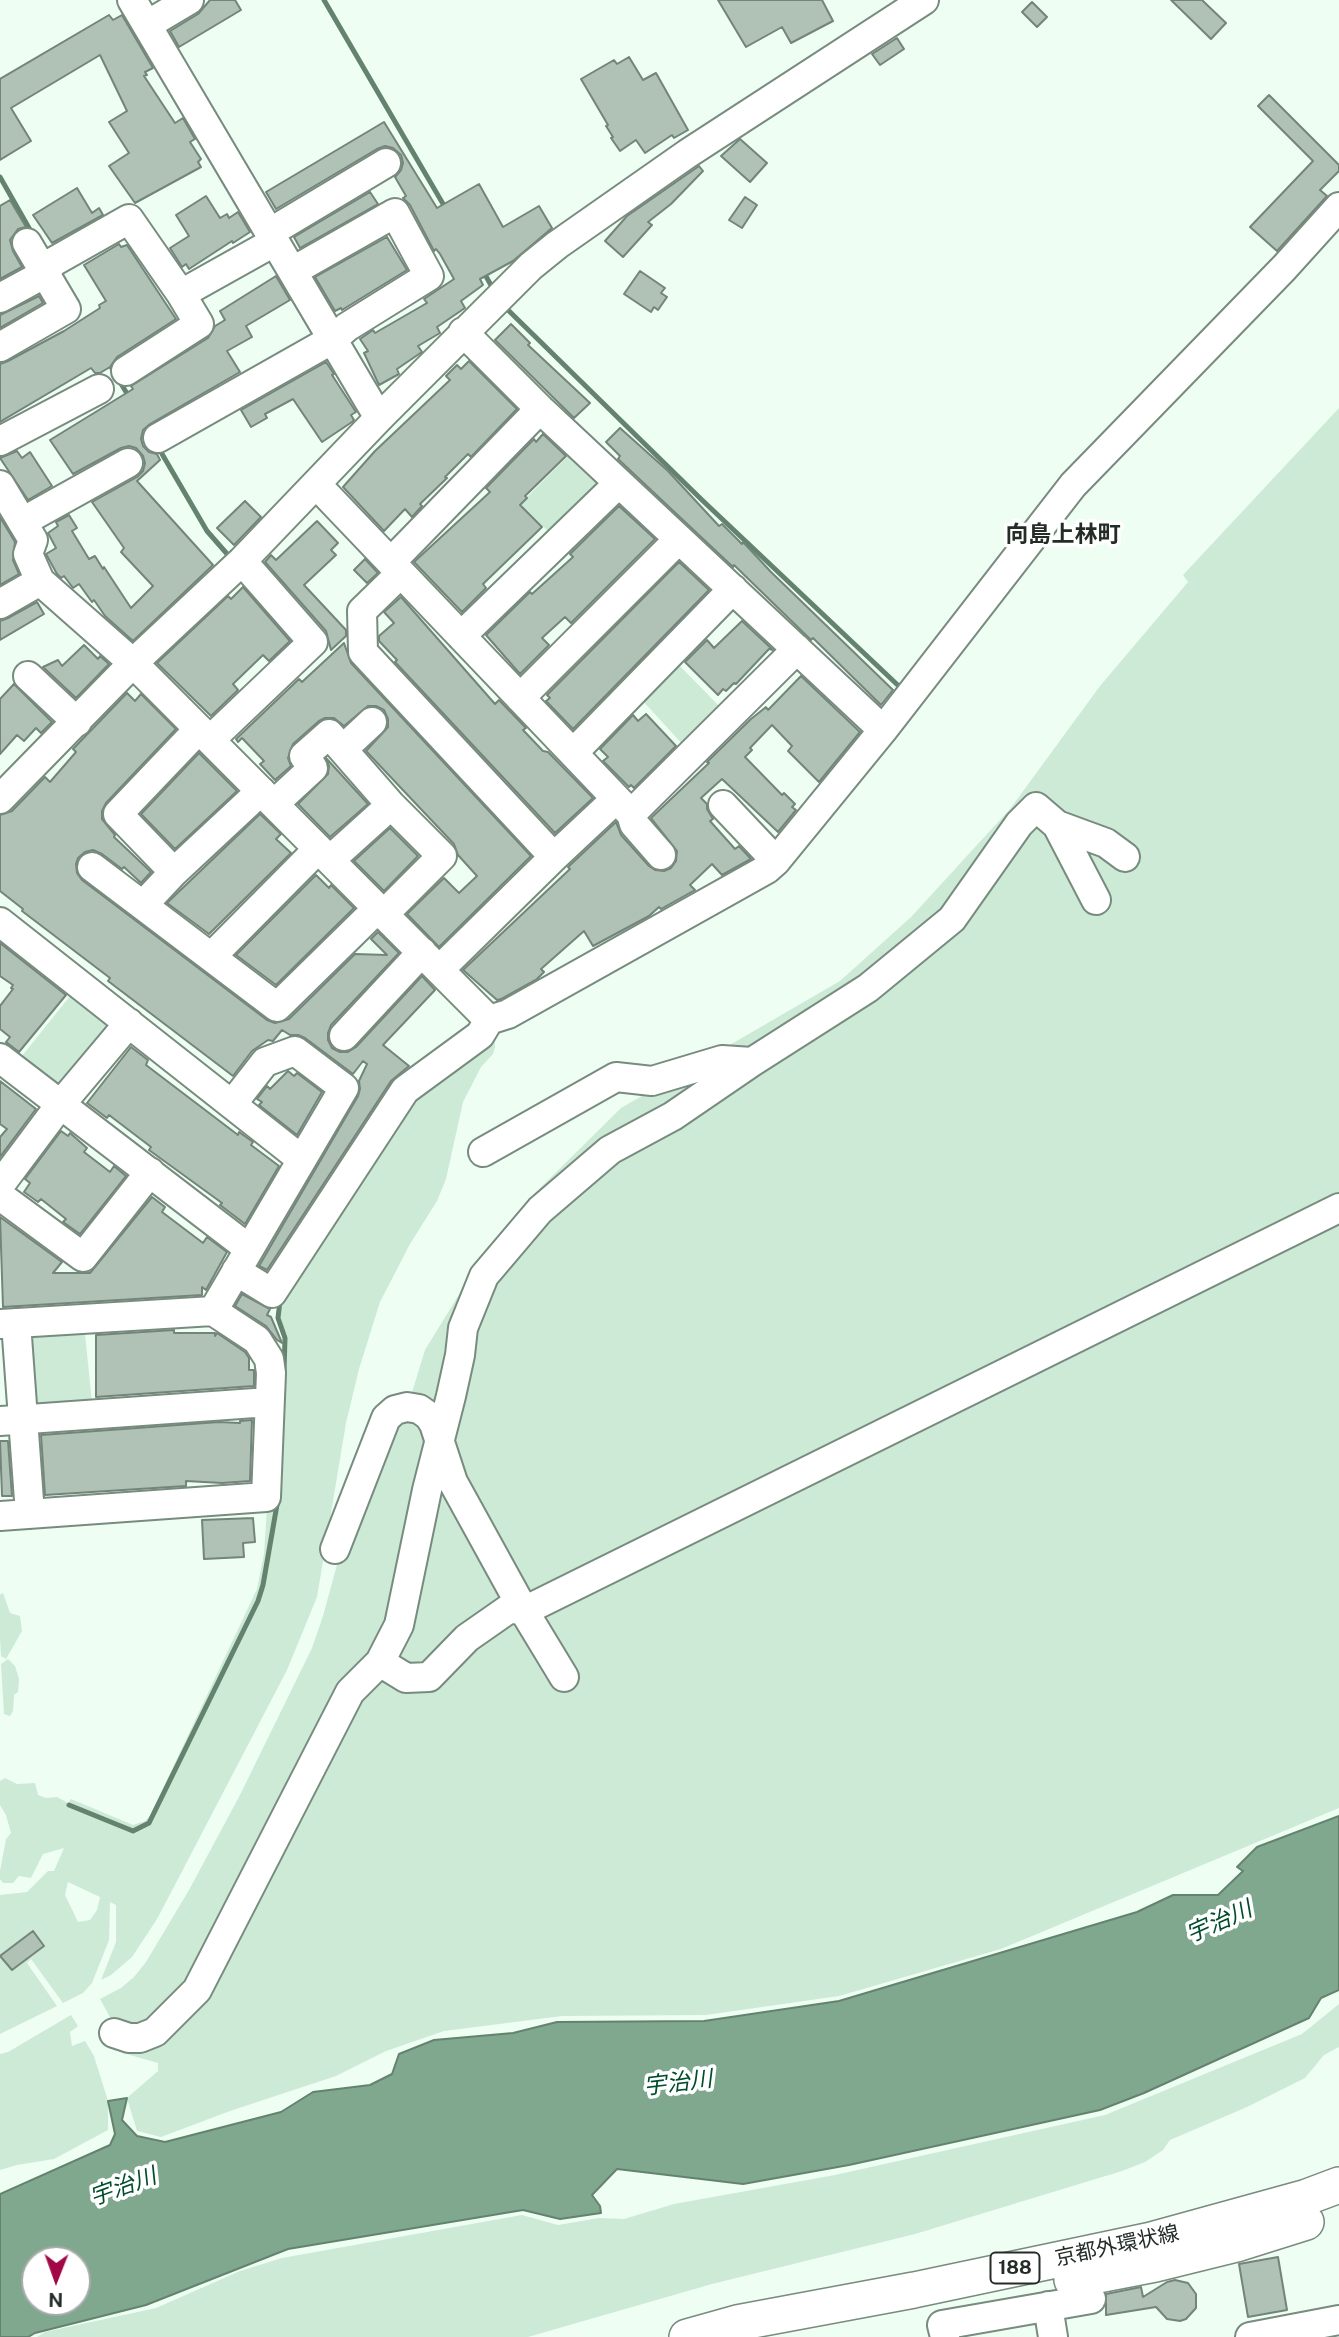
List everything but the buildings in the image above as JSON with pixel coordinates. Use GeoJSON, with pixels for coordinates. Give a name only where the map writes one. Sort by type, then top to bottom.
{"type":"FeatureCollection","features":[{"type":"Feature","properties":{"kind":"main road","name":"京都外環状線"},"geometry":{"type":"LineString","coordinates":[[687,2337],[737,2323],[914,2290],[1151,2240],[1294,2201],[1339,2185]]}},
{"type":"Feature","properties":{"kind":"main road","name":"京都外環状線"},"geometry":{"type":"LineString","coordinates":[[781,2337],[917,2308],[1155,2264],[1236,2244],[1339,2209]]}},
{"type":"Feature","properties":{"kind":"street"},"geometry":{"type":"LineString","coordinates":[[132,0],[379,418]]}},
{"type":"Feature","properties":{"kind":"street"},"geometry":{"type":"LineString","coordinates":[[147,25],[189,0]]}},
{"type":"Feature","properties":{"kind":"street"},"geometry":{"type":"LineString","coordinates":[[0,799],[134,663],[242,561],[463,332],[531,266],[687,154],[906,5]]}},
{"type":"Feature","properties":{"kind":"street"},"geometry":{"type":"LineString","coordinates":[[181,294],[386,163]]}},
{"type":"Feature","properties":{"kind":"street"},"geometry":{"type":"LineString","coordinates":[[0,1058],[150,1172],[242,1260],[272,1293],[405,1090],[480,1035],[489,1020],[508,1014],[767,869],[776,861],[883,730],[1073,485],[1284,268],[1339,207]]}},
{"type":"Feature","properties":{"kind":"street"},"geometry":{"type":"LineString","coordinates":[[158,438],[333,340],[346,327],[429,276],[395,213],[293,271]]}},
{"type":"Feature","properties":{"kind":"street"},"geometry":{"type":"LineString","coordinates":[[0,298],[44,274],[53,262],[129,219],[199,324],[126,372]]}},
{"type":"Feature","properties":{"kind":"street"},"geometry":{"type":"LineString","coordinates":[[0,347],[65,309],[27,243]]}},
{"type":"Feature","properties":{"kind":"street"},"geometry":{"type":"LineString","coordinates":[[463,332],[540,409],[883,730]]}},
{"type":"Feature","properties":{"kind":"street"},"geometry":{"type":"LineString","coordinates":[[0,441],[99,389]]}},
{"type":"Feature","properties":{"kind":"street"},"geometry":{"type":"LineString","coordinates":[[540,409],[396,568],[362,611],[363,652],[554,857]]}},
{"type":"Feature","properties":{"kind":"street"},"geometry":{"type":"LineString","coordinates":[[22,522],[128,463]]}},
{"type":"Feature","properties":{"kind":"street"},"geometry":{"type":"LineString","coordinates":[[461,636],[620,483]]}},
{"type":"Feature","properties":{"kind":"street"},"geometry":{"type":"LineString","coordinates":[[316,484],[624,807],[634,824],[661,855]]}},
{"type":"Feature","properties":{"kind":"street"},"geometry":{"type":"LineString","coordinates":[[0,485],[33,540],[28,554],[40,581],[134,663],[489,1020]]}},
{"type":"Feature","properties":{"kind":"street"},"geometry":{"type":"LineString","coordinates":[[520,698],[679,539]]}},
{"type":"Feature","properties":{"kind":"street"},"geometry":{"type":"LineString","coordinates":[[174,872],[118,814],[204,734],[313,642],[242,561]]}},
{"type":"Feature","properties":{"kind":"street"},"geometry":{"type":"LineString","coordinates":[[0,604],[40,581]]}},
{"type":"Feature","properties":{"kind":"street"},"geometry":{"type":"LineString","coordinates":[[573,753],[733,589]]}},
{"type":"Feature","properties":{"kind":"street"},"geometry":{"type":"LineString","coordinates":[[344,1036],[554,857],[624,807],[797,649]]}},
{"type":"Feature","properties":{"kind":"street"},"geometry":{"type":"LineString","coordinates":[[28,676],[77,722]]}},
{"type":"Feature","properties":{"kind":"street"},"geometry":{"type":"LineString","coordinates":[[343,749],[372,722]]}},
{"type":"Feature","properties":{"kind":"street"},"geometry":{"type":"LineString","coordinates":[[92,867],[277,1007],[442,856],[329,734],[304,757],[313,768],[267,797],[174,872],[143,905]]}},
{"type":"Feature","properties":{"kind":"street"},"geometry":{"type":"LineString","coordinates":[[211,957],[324,854],[391,804]]}},
{"type":"Feature","properties":{"kind":"street"},"geometry":{"type":"LineString","coordinates":[[723,805],[776,861]]}},
{"type":"Feature","properties":{"kind":"street"},"geometry":{"type":"LineString","coordinates":[[114,2033],[140,2038],[155,2032],[197,1990],[350,1692],[380,1662],[399,1625],[427,1490],[460,1355],[463,1328],[484,1276],[540,1210],[610,1150],[673,1116],[868,988],[952,919],[1019,824],[1036,807],[1058,825],[1105,843],[1125,857]]}},
{"type":"Feature","properties":{"kind":"street"},"geometry":{"type":"LineString","coordinates":[[1058,825],[1096,900]]}},
{"type":"Feature","properties":{"kind":"street"},"geometry":{"type":"LineString","coordinates":[[0,922],[301,1159]]}},
{"type":"Feature","properties":{"kind":"street"},"geometry":{"type":"LineString","coordinates":[[0,1185],[60,1105],[129,1023]]}},
{"type":"Feature","properties":{"kind":"street"},"geometry":{"type":"LineString","coordinates":[[213,1311],[344,1088],[295,1051],[265,1062],[233,1103]]}},
{"type":"Feature","properties":{"kind":"street"},"geometry":{"type":"LineString","coordinates":[[484,1152],[616,1077],[653,1081],[722,1060],[752,1062]]}},
{"type":"Feature","properties":{"kind":"street"},"geometry":{"type":"LineString","coordinates":[[0,1196],[83,1257],[150,1172]]}},
{"type":"Feature","properties":{"kind":"street"},"geometry":{"type":"LineString","coordinates":[[380,1662],[405,1678],[429,1677],[467,1638],[510,1608],[524,1611],[1339,1208]]}},
{"type":"Feature","properties":{"kind":"street"},"geometry":{"type":"LineString","coordinates":[[0,1516],[30,1514],[266,1497],[271,1373],[269,1359],[257,1340],[213,1311],[8,1324],[11,1420],[30,1514]]}},
{"type":"Feature","properties":{"kind":"street"},"geometry":{"type":"LineString","coordinates":[[11,1420],[269,1402]]}},
{"type":"Feature","properties":{"kind":"street"},"geometry":{"type":"LineString","coordinates":[[335,1549],[386,1419],[395,1410],[407,1407],[419,1409],[429,1416],[434,1424],[453,1482],[524,1611],[564,1677]]}},
{"type":"Feature","properties":{"kind":"street"},"geometry":{"type":"LineString","coordinates":[[945,2337],[942,2325],[1091,2299]]}},
{"type":"Feature","properties":{"kind":"street"},"geometry":{"type":"LineString","coordinates":[[1048,2306],[1053,2337]]}},
{"type":"Feature","properties":{"kind":"street"},"geometry":{"type":"LineString","coordinates":[[1250,2337],[1339,2320]]}},
{"type":"Feature","properties":{"kind":"shaded area"},"geometry":{"type":"Polygon","coordinates":[[[1339,408],[1339,1808],[1001,1949],[839,1996],[706,2015],[562,2016],[444,2031],[386,2051],[336,2076],[161,2137],[137,2131],[127,2098],[158,2071],[158,2063],[123,2053],[115,2039],[154,2037],[237,1905],[157,2027],[117,2030],[100,1999],[121,1988],[146,1962],[189,1890],[240,1795],[312,1648],[344,1539],[409,1402],[425,1350],[477,1265],[534,1194],[621,1108],[840,981],[911,917],[1010,809],[1100,686],[1188,582],[1183,575],[1339,408]]]}},
{"type":"Feature","properties":{"kind":"shaded area"},"geometry":{"type":"Polygon","coordinates":[[[574,450],[601,486],[552,535],[520,504],[574,450]]]}},
{"type":"Feature","properties":{"kind":"shaded area"},"geometry":{"type":"Polygon","coordinates":[[[676,662],[723,710],[685,747],[641,699],[676,662]]]}},
{"type":"Feature","properties":{"kind":"shaded area"},"geometry":{"type":"Polygon","coordinates":[[[74,991],[109,1016],[110,1028],[61,1087],[49,1086],[18,1061],[74,991]]]}},
{"type":"Feature","properties":{"kind":"shaded area"},"geometry":{"type":"Polygon","coordinates":[[[494,1035],[493,1054],[481,1067],[463,1102],[446,1179],[437,1201],[410,1244],[380,1302],[346,1423],[317,1597],[287,1670],[157,1919],[132,1957],[101,1980],[116,1942],[116,1905],[110,1902],[109,1940],[92,1983],[83,1993],[63,2003],[31,1959],[27,1963],[57,2006],[0,2034],[0,1895],[27,1892],[48,1871],[54,1871],[64,1848],[43,1854],[31,1878],[19,1876],[13,1883],[3,1883],[0,1871],[6,1839],[11,1833],[0,1805],[0,1781],[5,1778],[17,1784],[35,1783],[38,1795],[46,1798],[57,1797],[68,1803],[71,1799],[133,1825],[150,1816],[257,1589],[264,1554],[267,1508],[279,1502],[286,1341],[279,1318],[278,1296],[409,1092],[494,1035]],[[68,1882],[65,1895],[78,1922],[90,1920],[97,1910],[100,1897],[68,1882]]]}},
{"type":"Feature","properties":{"kind":"shaded area"},"geometry":{"type":"Polygon","coordinates":[[[84,1324],[92,1403],[40,1407],[29,1402],[24,1338],[33,1328],[84,1324]]]}},
{"type":"Feature","properties":{"kind":"shaded area"},"geometry":{"type":"Polygon","coordinates":[[[3,1593],[10,1613],[20,1616],[22,1631],[6,1659],[1,1656],[0,1638],[0,1595],[3,1593]]]}},
{"type":"Feature","properties":{"kind":"shaded area"},"geometry":{"type":"Polygon","coordinates":[[[8,1659],[15,1666],[19,1679],[18,1692],[14,1695],[10,1716],[4,1714],[1,1664],[8,1659]]]}},
{"type":"Feature","properties":{"kind":"shaded area"},"geometry":{"type":"Polygon","coordinates":[[[1339,2004],[1339,2047],[1324,2055],[1305,2078],[1247,2107],[1170,2140],[1163,2150],[1145,2162],[915,2234],[712,2284],[528,2337],[37,2337],[45,2332],[156,2308],[240,2271],[282,2258],[522,2215],[558,2225],[599,2218],[624,2219],[674,2204],[835,2175],[1105,2115],[1302,2034],[1339,2004]]]}},
{"type":"Feature","properties":{"kind":"shaded area"},"geometry":{"type":"Polygon","coordinates":[[[71,2015],[78,2026],[70,2032],[72,2046],[85,2041],[94,2056],[108,2101],[108,2130],[54,2159],[0,2170],[0,2054],[71,2015]]]}},
{"type":"Feature","properties":{"kind":"water","name":"宇治川"},"geometry":{"type":"Polygon","coordinates":[[[1339,1816],[1339,1990],[1321,1998],[1309,2018],[1144,2093],[1100,2110],[849,2165],[743,2184],[617,2169],[592,2195],[600,2206],[601,2213],[560,2219],[523,2210],[288,2249],[146,2305],[28,2337],[0,2337],[0,2194],[110,2145],[115,2134],[108,2101],[127,2098],[122,2120],[137,2136],[165,2142],[281,2112],[313,2092],[370,2085],[392,2074],[399,2054],[434,2040],[513,2033],[557,2022],[704,2021],[839,2001],[1137,1912],[1173,1895],[1218,1895],[1243,1871],[1237,1867],[1257,1847],[1339,1816]]]}},
{"type":"Feature","properties":{"kind":"waterway"},"geometry":{"type":"LineString","coordinates":[[324,0],[446,209]]}},
{"type":"Feature","properties":{"kind":"waterway"},"geometry":{"type":"LineString","coordinates":[[0,177],[33,235]]}},
{"type":"Feature","properties":{"kind":"waterway"},"geometry":{"type":"LineString","coordinates":[[483,271],[492,287]]}},
{"type":"Feature","properties":{"kind":"waterway"},"geometry":{"type":"LineString","coordinates":[[508,310],[702,500],[904,691]]}},
{"type":"Feature","properties":{"kind":"waterway"},"geometry":{"type":"LineString","coordinates":[[107,360],[129,397]]}},
{"type":"Feature","properties":{"kind":"waterway"},"geometry":{"type":"LineString","coordinates":[[158,447],[207,531],[228,555]]}},
{"type":"Feature","properties":{"kind":"waterway"},"geometry":{"type":"LineString","coordinates":[[280,1301],[278,1318],[285,1338],[284,1371]]}},
{"type":"Feature","properties":{"kind":"waterway"},"geometry":{"type":"LineString","coordinates":[[69,1805],[133,1831],[149,1823],[258,1601],[278,1499]]}},
{"type":"Feature","properties":{"kind":"district","name":"向島上林町"},"geometry":{"type":"Point","coordinates":[1063,535]}}]}
